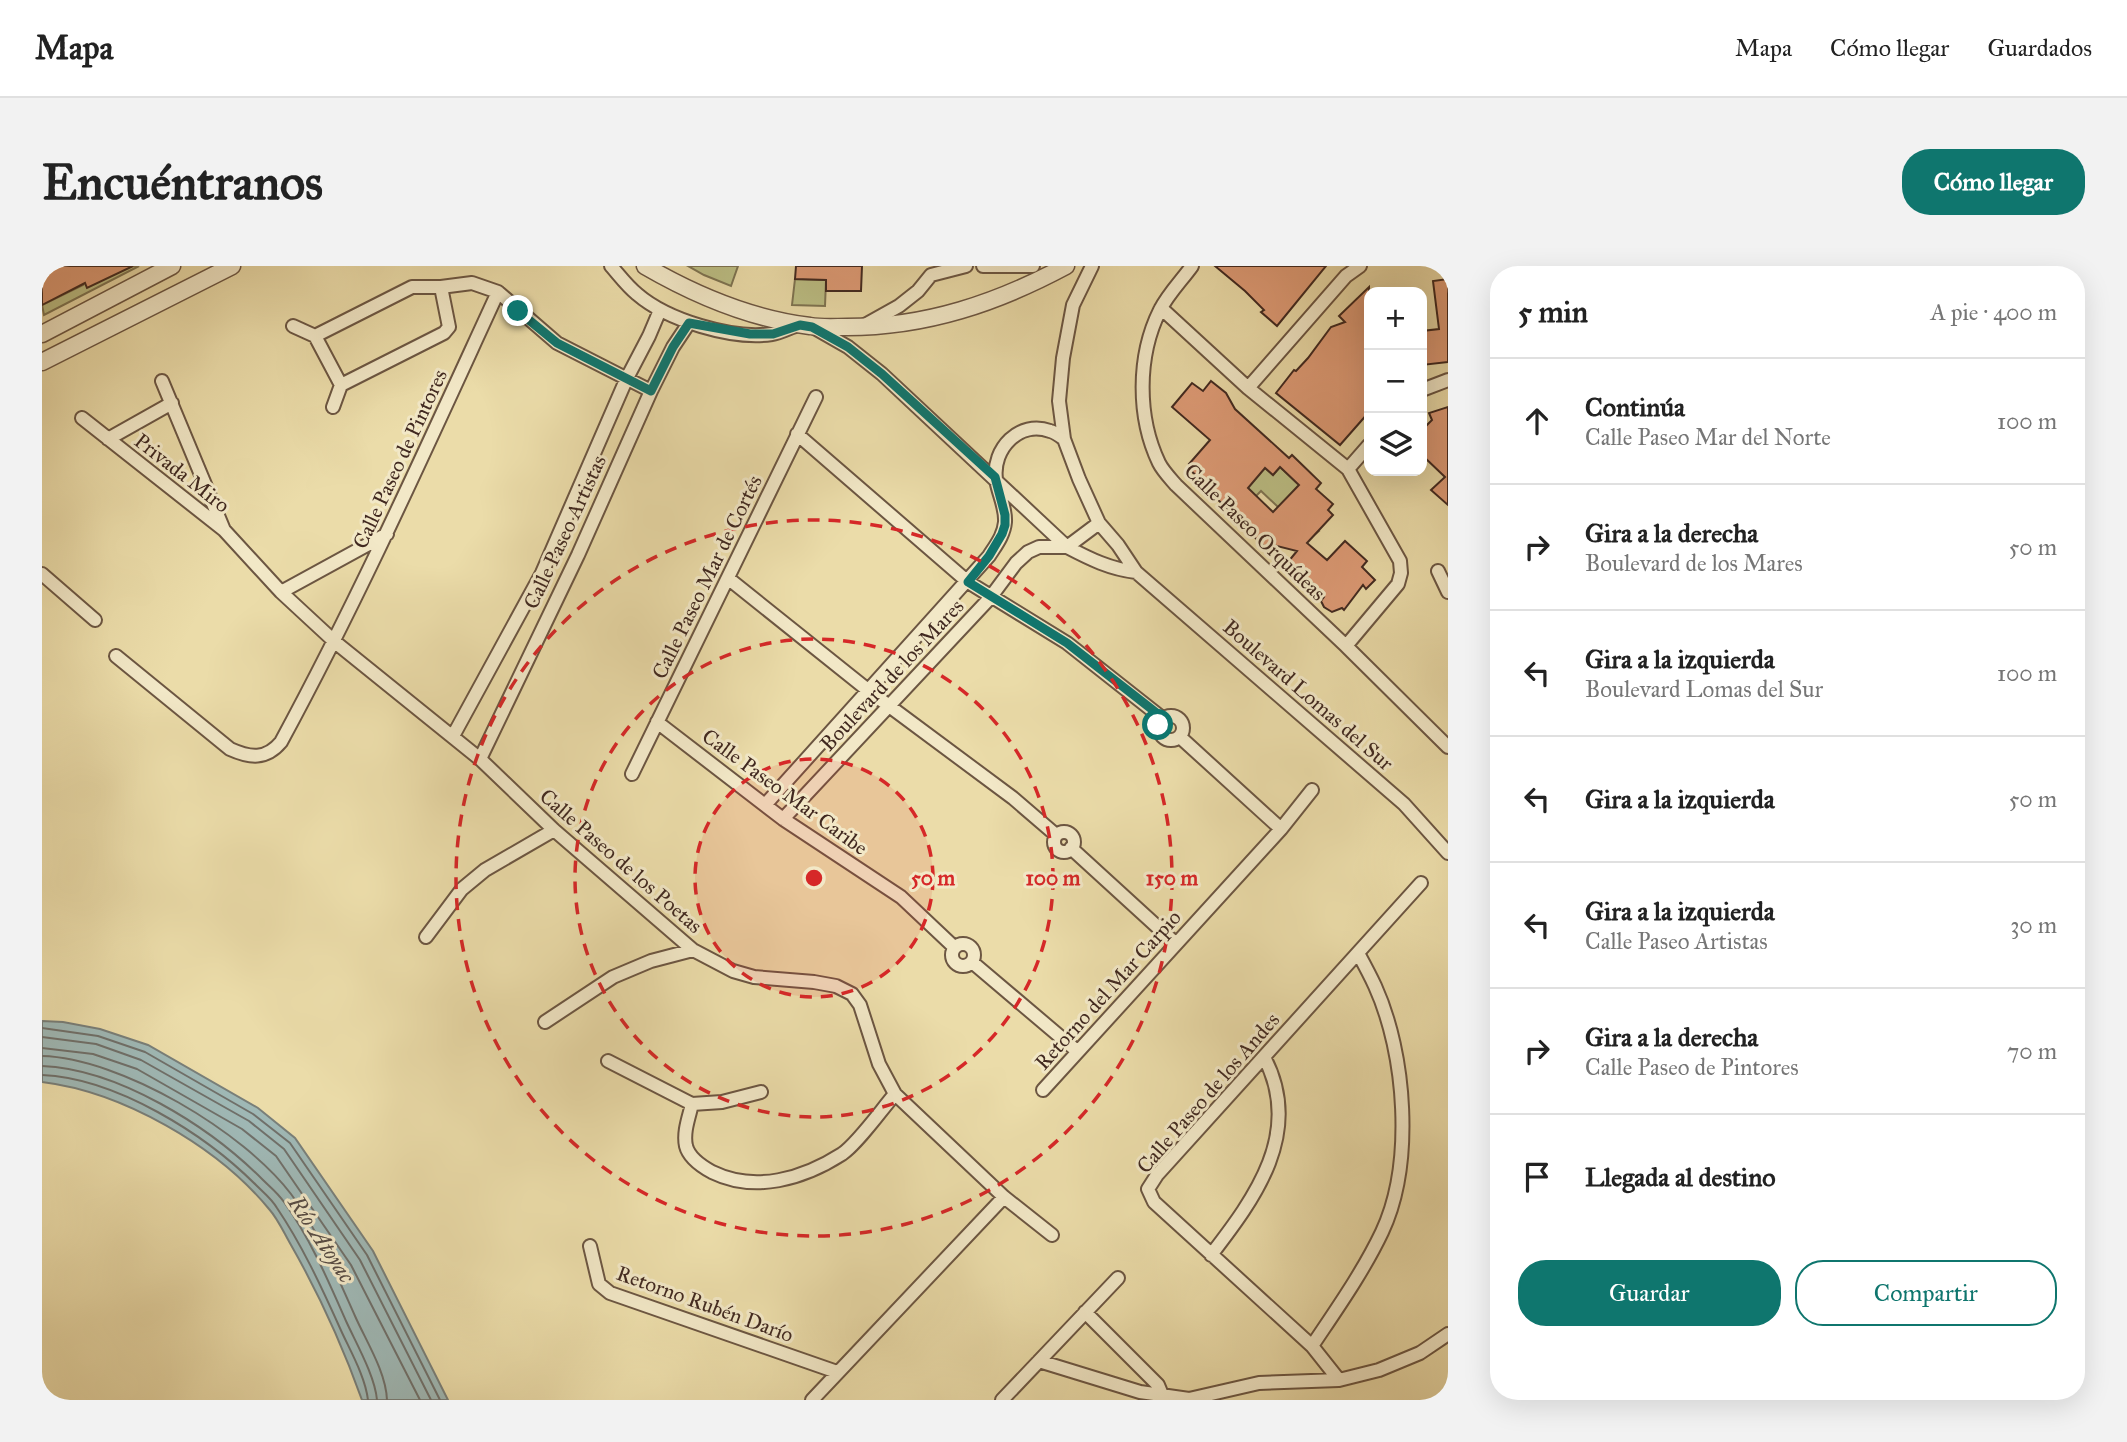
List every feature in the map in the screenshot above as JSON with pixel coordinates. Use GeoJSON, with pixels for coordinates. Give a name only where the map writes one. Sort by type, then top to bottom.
{"type":"FeatureCollection","features":[{"type":"Feature","properties":{"kind":"street"},"geometry":{"type":"LineString","coordinates":[[42,334],[172,266]]}},
{"type":"Feature","properties":{"kind":"street"},"geometry":{"type":"LineString","coordinates":[[42,362],[232,266]]}},
{"type":"Feature","properties":{"kind":"street"},"geometry":{"type":"LineString","coordinates":[[611,266],[636,294],[660,310],[689,323],[750,334],[773,334],[806,326]]}},
{"type":"Feature","properties":{"kind":"street"},"geometry":{"type":"LineString","coordinates":[[645,266],[679,286],[735,308],[806,326],[861,327],[904,323],[966,310],[1027,287],[1066,266]]}},
{"type":"Feature","properties":{"kind":"street"},"geometry":{"type":"LineString","coordinates":[[861,327],[898,306],[918,290],[931,271],[966,266]]}},
{"type":"Feature","properties":{"kind":"street"},"geometry":{"type":"LineString","coordinates":[[983,266],[1032,266]]}},
{"type":"Feature","properties":{"kind":"street","name":"Boulevard Lomas del Sur"},"geometry":{"type":"LineString","coordinates":[[1092,266],[1073,304],[1063,358],[1059,401],[1065,439],[1099,523],[1136,572],[1404,804],[1448,853]]}},
{"type":"Feature","properties":{"kind":"street","name":"Calle Paseo Orquídeas"},"geometry":{"type":"LineString","coordinates":[[1192,266],[1161,308],[1150,335],[1143,371],[1148,434],[1160,466],[1175,485],[1346,646],[1448,747]]}},
{"type":"Feature","properties":{"kind":"street"},"geometry":{"type":"LineString","coordinates":[[1248,388],[1346,276],[1360,266]]}},
{"type":"Feature","properties":{"kind":"street"},"geometry":{"type":"LineString","coordinates":[[314,336],[412,287],[472,283],[498,292],[557,343],[651,391]]}},
{"type":"Feature","properties":{"kind":"street"},"geometry":{"type":"LineString","coordinates":[[333,407],[341,385],[444,333],[449,327],[441,287]]}},
{"type":"Feature","properties":{"kind":"street","name":"Calle Paseo de Pintores"},"geometry":{"type":"LineString","coordinates":[[116,656],[230,748],[245,756],[262,757],[274,750],[281,742],[335,642],[498,292]]}},
{"type":"Feature","properties":{"kind":"street"},"geometry":{"type":"LineString","coordinates":[[1161,308],[1248,388],[1348,469],[1399,561],[1401,573],[1398,584],[1346,646]]}},
{"type":"Feature","properties":{"kind":"street","name":"Calle Paseo Artistas"},"geometry":{"type":"LineString","coordinates":[[453,736],[542,573],[626,380],[660,310]]}},
{"type":"Feature","properties":{"kind":"street","name":"Calle Paseo Artistas"},"geometry":{"type":"LineString","coordinates":[[480,759],[578,555],[651,391],[673,347],[689,323]]}},
{"type":"Feature","properties":{"kind":"street"},"geometry":{"type":"LineString","coordinates":[[293,326],[314,336],[341,385]]}},
{"type":"Feature","properties":{"kind":"street","name":"Boulevard Lomas del Sur"},"geometry":{"type":"LineString","coordinates":[[806,326],[848,347],[882,374],[1067,547],[1116,570],[1136,572]]}},
{"type":"Feature","properties":{"kind":"street"},"geometry":{"type":"LineString","coordinates":[[1427,388],[1448,380]]}},
{"type":"Feature","properties":{"kind":"street","name":"Privada Miro"},"geometry":{"type":"LineString","coordinates":[[162,382],[224,530]]}},
{"type":"Feature","properties":{"kind":"street","name":"Calle Paseo Mar de Cortés"},"geometry":{"type":"LineString","coordinates":[[632,774],[816,397]]}},
{"type":"Feature","properties":{"kind":"street","name":"Privada Miro"},"geometry":{"type":"LineString","coordinates":[[108,439],[172,403]]}},
{"type":"Feature","properties":{"kind":"street","name":"Privada Miro"},"geometry":{"type":"LineString","coordinates":[[82,418],[224,530]]}},
{"type":"Feature","properties":{"kind":"street"},"geometry":{"type":"LineString","coordinates":[[995,477],[998,455],[1008,440],[1017,433],[1037,428],[1065,439]]}},
{"type":"Feature","properties":{"kind":"street"},"geometry":{"type":"LineString","coordinates":[[797,433],[968,582],[1067,643],[1163,718],[1170,715],[1177,717],[1182,723],[1180,737],[1281,829]]}},
{"type":"Feature","properties":{"kind":"street"},"geometry":{"type":"LineString","coordinates":[[1348,469],[1364,451]]}},
{"type":"Feature","properties":{"kind":"street","name":"Boulevard de los Mares"},"geometry":{"type":"LineString","coordinates":[[765,805],[989,556],[1005,525],[995,477]]}},
{"type":"Feature","properties":{"kind":"street"},"geometry":{"type":"LineString","coordinates":[[1067,547],[1099,523]]}},
{"type":"Feature","properties":{"kind":"street","name":"Calle Paseo de los Poetas"},"geometry":{"type":"LineString","coordinates":[[224,530],[281,592],[335,642],[480,759],[554,831],[693,950],[733,971],[754,977],[814,982],[836,986],[852,994],[860,1005],[879,1064],[895,1094],[1004,1196],[1052,1235]]}},
{"type":"Feature","properties":{"kind":"street"},"geometry":{"type":"LineString","coordinates":[[281,592],[387,534]]}},
{"type":"Feature","properties":{"kind":"street"},"geometry":{"type":"LineString","coordinates":[[555,543],[578,555]]}},
{"type":"Feature","properties":{"kind":"street","name":"Boulevard de los Mares"},"geometry":{"type":"LineString","coordinates":[[783,819],[990,598],[1012,568],[1028,552],[1039,547],[1067,547]]}},
{"type":"Feature","properties":{"kind":"street"},"geometry":{"type":"LineString","coordinates":[[1438,571],[1448,592]]}},
{"type":"Feature","properties":{"kind":"street"},"geometry":{"type":"LineString","coordinates":[[542,573],[562,584]]}},
{"type":"Feature","properties":{"kind":"street"},"geometry":{"type":"LineString","coordinates":[[42,574],[94,620]]}},
{"type":"Feature","properties":{"kind":"street"},"geometry":{"type":"LineString","coordinates":[[729,579],[869,691],[1013,798],[1056,835],[1063,832],[1071,834],[1074,841],[1072,848],[1175,943]]}},
{"type":"Feature","properties":{"kind":"street","name":"Calle Paseo Mar Caribe"},"geometry":{"type":"LineString","coordinates":[[657,722],[783,819],[901,897],[954,947],[962,943],[970,946],[974,954],[972,962],[1077,1051]]}},
{"type":"Feature","properties":{"kind":"street","name":"Retorno del Mar Carpio"},"geometry":{"type":"LineString","coordinates":[[1043,1090],[1281,829],[1312,790]]}},
{"type":"Feature","properties":{"kind":"street"},"geometry":{"type":"LineString","coordinates":[[426,937],[462,889],[485,870],[554,831]]}},
{"type":"Feature","properties":{"kind":"street","name":"Calle Paseo de los Andes"},"geometry":{"type":"LineString","coordinates":[[1339,1380],[1312,1346],[1154,1202],[1148,1189],[1157,1175],[1421,883]]}},
{"type":"Feature","properties":{"kind":"street"},"geometry":{"type":"LineString","coordinates":[[545,1022],[613,977],[651,961],[693,950]]}},
{"type":"Feature","properties":{"kind":"street"},"geometry":{"type":"LineString","coordinates":[[1312,1346],[1347,1293],[1382,1231],[1399,1171],[1402,1117],[1399,1071],[1376,987],[1358,953]]}},
{"type":"Feature","properties":{"kind":"street"},"geometry":{"type":"LineString","coordinates":[[1211,1255],[1246,1209],[1265,1176],[1272,1155],[1279,1112],[1276,1088],[1264,1058]]}},
{"type":"Feature","properties":{"kind":"street"},"geometry":{"type":"LineString","coordinates":[[608,1061],[692,1104],[722,1102],[761,1092]]}},
{"type":"Feature","properties":{"kind":"street"},"geometry":{"type":"LineString","coordinates":[[692,1104],[686,1132],[686,1148],[699,1165],[728,1180],[764,1184],[804,1174],[845,1152],[895,1094]]}},
{"type":"Feature","properties":{"kind":"street"},"geometry":{"type":"LineString","coordinates":[[812,1400],[1004,1196]]}},
{"type":"Feature","properties":{"kind":"street","name":"Retorno Rubén Darío"},"geometry":{"type":"LineString","coordinates":[[590,1246],[599,1284],[610,1293],[837,1372]]}},
{"type":"Feature","properties":{"kind":"street"},"geometry":{"type":"LineString","coordinates":[[1002,1400],[1118,1278]]}},
{"type":"Feature","properties":{"kind":"street"},"geometry":{"type":"LineString","coordinates":[[1085,1312],[1158,1385],[1163,1397]]}},
{"type":"Feature","properties":{"kind":"street"},"geometry":{"type":"LineString","coordinates":[[1039,1361],[1140,1392],[1189,1399],[1259,1383],[1339,1380],[1379,1370],[1420,1353],[1448,1334]]}},
{"type":"Feature","properties":{"kind":"green space"},"geometry":{"type":"Polygon","coordinates":[[[76,266],[139,266],[44,315],[42,305],[83,285],[76,266]]]}},
{"type":"Feature","properties":{"kind":"green space"},"geometry":{"type":"Polygon","coordinates":[[[688,266],[738,266],[731,286],[688,266]]]}},
{"type":"Feature","properties":{"kind":"green space"},"geometry":{"type":"Polygon","coordinates":[[[795,279],[826,280],[825,306],[792,305],[795,279]]]}},
{"type":"Feature","properties":{"kind":"green space"},"geometry":{"type":"Polygon","coordinates":[[[1280,467],[1299,485],[1286,500],[1319,531],[1311,538],[1261,491],[1256,496],[1246,486],[1265,468],[1273,475],[1280,467]]]}},
{"type":"Feature","properties":{"kind":"water","name":"Río Atoyac"},"geometry":{"type":"Polygon","coordinates":[[[42,1021],[100,1029],[148,1045],[258,1108],[295,1138],[373,1251],[448,1400],[362,1400],[321,1302],[281,1226],[269,1209],[223,1164],[166,1126],[104,1097],[42,1082],[42,1021]]]}},
{"type":"Feature","properties":{"kind":"building"},"geometry":{"type":"Polygon","coordinates":[[[133,266],[87,288],[85,283],[42,305],[42,268],[133,266]]]}},
{"type":"Feature","properties":{"kind":"building"},"geometry":{"type":"Polygon","coordinates":[[[796,266],[862,266],[861,291],[826,291],[826,280],[795,279],[796,266]]]}},
{"type":"Feature","properties":{"kind":"building"},"geometry":{"type":"Polygon","coordinates":[[[1215,266],[1326,266],[1277,326],[1261,312],[1264,310],[1245,291],[1215,266]]]}},
{"type":"Feature","properties":{"kind":"building"},"geometry":{"type":"Polygon","coordinates":[[[1448,279],[1448,362],[1427,364],[1427,330],[1439,329],[1433,281],[1448,279]]]}},
{"type":"Feature","properties":{"kind":"building"},"geometry":{"type":"Polygon","coordinates":[[[1364,292],[1364,418],[1340,445],[1276,393],[1294,370],[1308,358],[1331,327],[1345,322],[1339,316],[1364,292]]]}},
{"type":"Feature","properties":{"kind":"building"},"geometry":{"type":"Polygon","coordinates":[[[1211,381],[1226,393],[1235,409],[1289,458],[1292,455],[1321,483],[1316,489],[1333,504],[1328,510],[1333,515],[1307,543],[1327,560],[1345,541],[1367,561],[1362,567],[1375,580],[1366,589],[1363,585],[1344,610],[1342,608],[1332,612],[1324,607],[1321,601],[1324,597],[1315,589],[1317,587],[1288,562],[1297,551],[1269,544],[1265,547],[1197,481],[1199,478],[1190,470],[1192,467],[1189,464],[1210,440],[1172,407],[1192,383],[1203,391],[1211,381]],[[1280,467],[1273,475],[1265,468],[1248,488],[1273,512],[1299,485],[1280,467]]]}},
{"type":"Feature","properties":{"kind":"building"},"geometry":{"type":"Polygon","coordinates":[[[1448,407],[1448,505],[1431,490],[1445,477],[1427,460],[1427,425],[1432,420],[1429,413],[1448,407]]]}},
{"type":"Feature","properties":{"kind":"route"},"geometry":{"type":"LineString","coordinates":[[518,311],[557,343],[651,391],[673,347],[689,323],[750,334],[773,334],[800,325],[812,327],[848,347],[882,374],[995,477],[1005,525],[989,556],[968,582],[1067,643],[1163,718],[1158,725]]}}]}
